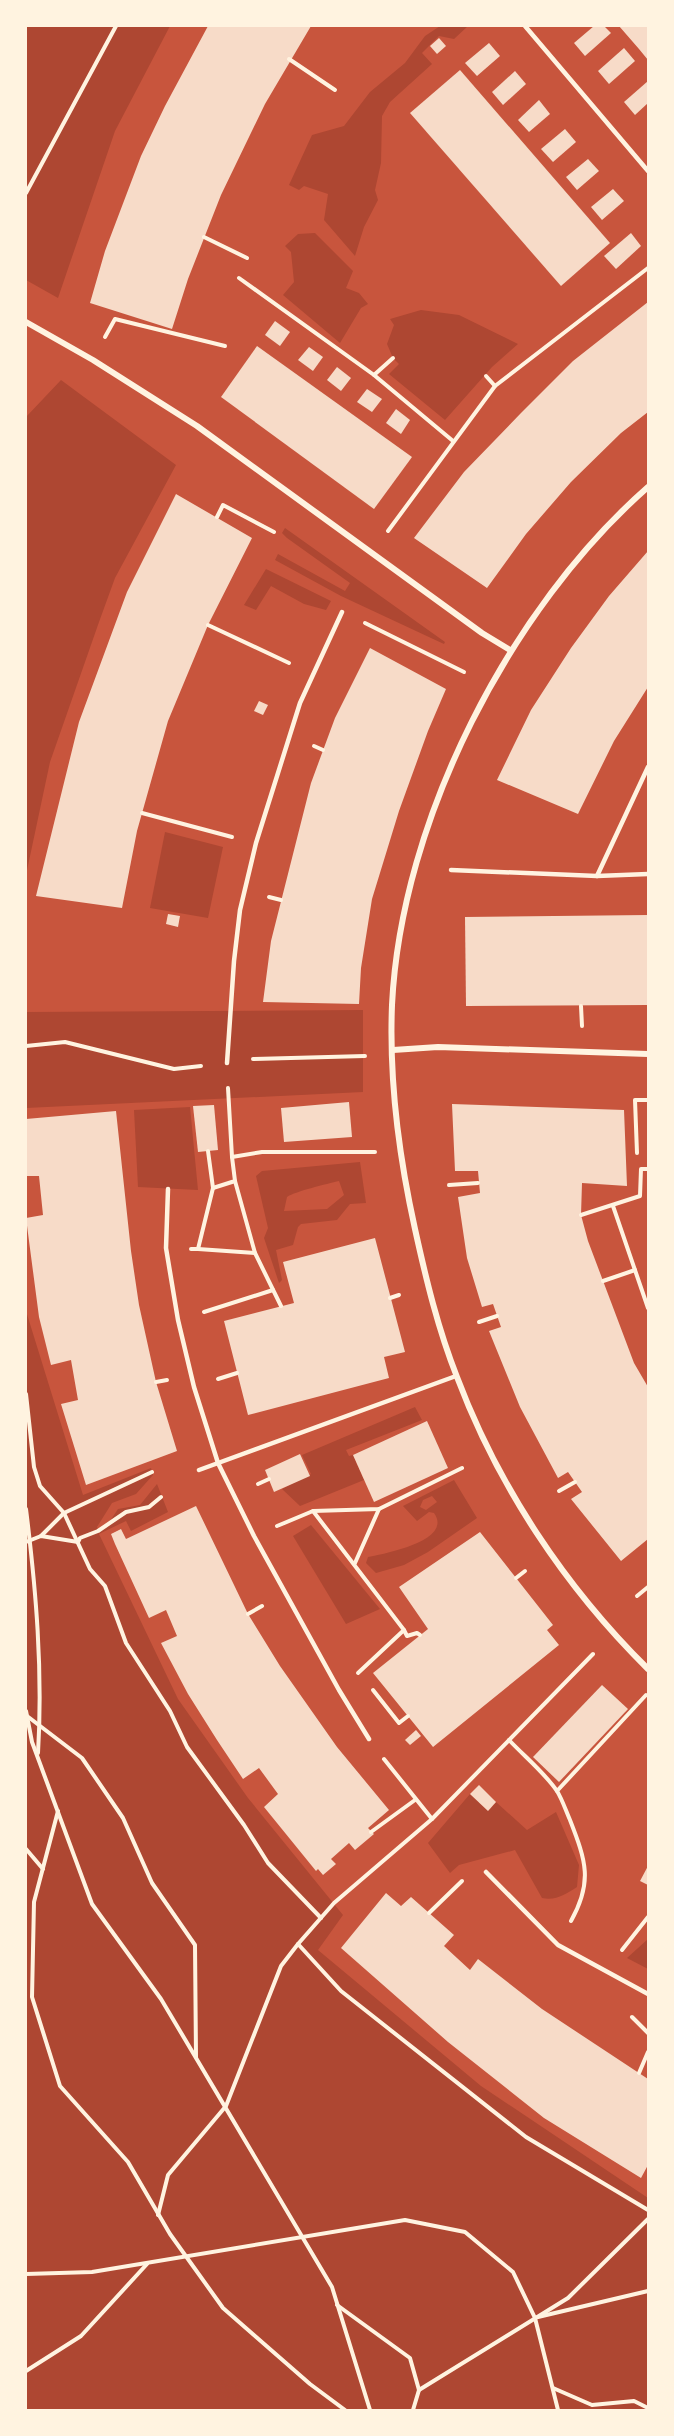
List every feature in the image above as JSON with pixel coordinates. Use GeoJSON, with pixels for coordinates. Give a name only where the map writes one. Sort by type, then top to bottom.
{"type":"FeatureCollection","features":[{"type":"Feature","properties":{"kind":"street"},"geometry":{"type":"LineString","coordinates":[[27,326],[170,408],[482,633],[510,650]]}},
{"type":"Feature","properties":{"kind":"street"},"geometry":{"type":"LineString","coordinates":[[648,487],[591,543],[556,587],[510,650],[469,728],[436,805],[411,887],[399,945],[393,993],[393,1050],[399,1150],[427,1281],[456,1376],[474,1419],[507,1484],[533,1527],[562,1570],[614,1635],[648,1669]]}},
{"type":"Feature","properties":{"kind":"street"},"geometry":{"type":"LineString","coordinates":[[393,1050],[438,1047],[648,1054]]}},
{"type":"Feature","properties":{"kind":"lane"},"geometry":{"type":"LineString","coordinates":[[525,26],[648,171]]}},
{"type":"Feature","properties":{"kind":"lane"},"geometry":{"type":"LineString","coordinates":[[227,1063],[237,931],[256,843],[288,736],[312,673],[342,612]]}},
{"type":"Feature","properties":{"kind":"lane"},"geometry":{"type":"LineString","coordinates":[[597,876],[648,767]]}},
{"type":"Feature","properties":{"kind":"lane"},"geometry":{"type":"LineString","coordinates":[[451,870],[597,876],[648,874]]}},
{"type":"Feature","properties":{"kind":"lane"},"geometry":{"type":"LineString","coordinates":[[168,1189],[166,1248],[178,1320],[194,1387],[218,1463],[254,1536],[339,1690],[369,1739]]}},
{"type":"Feature","properties":{"kind":"lane"},"geometry":{"type":"LineString","coordinates":[[199,1470],[456,1376]]}},
{"type":"Feature","properties":{"kind":"lane"},"geometry":{"type":"LineString","coordinates":[[486,1872],[558,1945],[648,1994]]}},
{"type":"Feature","properties":{"kind":"path"},"geometry":{"type":"LineString","coordinates":[[26,194],[116,26]]}},
{"type":"Feature","properties":{"kind":"path"},"geometry":{"type":"LineString","coordinates":[[289,59],[335,90]]}},
{"type":"Feature","properties":{"kind":"path"},"geometry":{"type":"LineString","coordinates":[[204,237],[247,258]]}},
{"type":"Feature","properties":{"kind":"path"},"geometry":{"type":"LineString","coordinates":[[372,552],[495,386],[648,268]]}},
{"type":"Feature","properties":{"kind":"path"},"geometry":{"type":"LineString","coordinates":[[239,278],[374,375],[453,441]]}},
{"type":"Feature","properties":{"kind":"path"},"geometry":{"type":"LineString","coordinates":[[115,319],[225,346]]}},
{"type":"Feature","properties":{"kind":"path"},"geometry":{"type":"LineString","coordinates":[[374,375],[393,357]]}},
{"type":"Feature","properties":{"kind":"path"},"geometry":{"type":"LineString","coordinates":[[486,376],[495,386]]}},
{"type":"Feature","properties":{"kind":"path"},"geometry":{"type":"LineString","coordinates":[[216,517],[223,505],[274,532]]}},
{"type":"Feature","properties":{"kind":"path"},"geometry":{"type":"LineString","coordinates":[[342,612],[464,672]]}},
{"type":"Feature","properties":{"kind":"path"},"geometry":{"type":"LineString","coordinates":[[208,625],[312,673]]}},
{"type":"Feature","properties":{"kind":"path"},"geometry":{"type":"LineString","coordinates":[[142,813],[256,843]]}},
{"type":"Feature","properties":{"kind":"path"},"geometry":{"type":"LineString","coordinates":[[26,1046],[65,1042],[174,1069],[268,1057],[369,1056]]}},
{"type":"Feature","properties":{"kind":"path"},"geometry":{"type":"LineString","coordinates":[[227,1063],[235,1181],[255,1253],[281,1306]]}},
{"type":"Feature","properties":{"kind":"path"},"geometry":{"type":"LineString","coordinates":[[637,1153],[635,1100],[648,1100]]}},
{"type":"Feature","properties":{"kind":"path"},"geometry":{"type":"LineString","coordinates":[[232,1156],[262,1152],[399,1150]]}},
{"type":"Feature","properties":{"kind":"path"},"geometry":{"type":"LineString","coordinates":[[198,1249],[213,1188],[208,1151]]}},
{"type":"Feature","properties":{"kind":"path"},"geometry":{"type":"LineString","coordinates":[[581,1215],[640,1196],[642,1169],[648,1169]]}},
{"type":"Feature","properties":{"kind":"path"},"geometry":{"type":"LineString","coordinates":[[213,1188],[235,1181]]}},
{"type":"Feature","properties":{"kind":"path"},"geometry":{"type":"LineString","coordinates":[[449,1185],[478,1183]]}},
{"type":"Feature","properties":{"kind":"path"},"geometry":{"type":"LineString","coordinates":[[614,1206],[635,1270],[646,1295],[648,1308]]}},
{"type":"Feature","properties":{"kind":"path"},"geometry":{"type":"LineString","coordinates":[[166,1248],[255,1253]]}},
{"type":"Feature","properties":{"kind":"path"},"geometry":{"type":"LineString","coordinates":[[603,1281],[635,1270]]}},
{"type":"Feature","properties":{"kind":"path"},"geometry":{"type":"LineString","coordinates":[[178,1320],[273,1290]]}},
{"type":"Feature","properties":{"kind":"path"},"geometry":{"type":"LineString","coordinates":[[390,1298],[399,1295]]}},
{"type":"Feature","properties":{"kind":"path"},"geometry":{"type":"LineString","coordinates":[[479,1322],[497,1316]]}},
{"type":"Feature","properties":{"kind":"path"},"geometry":{"type":"LineString","coordinates":[[26,1395],[40,1486],[64,1512],[90,1569],[105,1586],[126,1643],[170,1711],[187,1747],[244,1825],[268,1863],[321,1918]]}},
{"type":"Feature","properties":{"kind":"path"},"geometry":{"type":"LineString","coordinates":[[254,1536],[313,1511],[379,1509],[462,1468]]}},
{"type":"Feature","properties":{"kind":"path"},"geometry":{"type":"LineString","coordinates":[[28,1541],[41,1536],[64,1512],[152,1472]]}},
{"type":"Feature","properties":{"kind":"path"},"geometry":{"type":"LineString","coordinates":[[559,1491],[575,1482]]}},
{"type":"Feature","properties":{"kind":"path"},"geometry":{"type":"LineString","coordinates":[[78,1542],[80,1538],[98,1531],[126,1512],[149,1507],[161,1497]]}},
{"type":"Feature","properties":{"kind":"path"},"geometry":{"type":"LineString","coordinates":[[26,1509],[38,1620],[40,1725],[38,1756]]}},
{"type":"Feature","properties":{"kind":"path"},"geometry":{"type":"LineString","coordinates":[[355,1563],[379,1509]]}},
{"type":"Feature","properties":{"kind":"path"},"geometry":{"type":"LineString","coordinates":[[313,1511],[355,1563],[407,1636],[417,1633],[420,1635]]}},
{"type":"Feature","properties":{"kind":"path"},"geometry":{"type":"LineString","coordinates":[[41,1536],[78,1542]]}},
{"type":"Feature","properties":{"kind":"path"},"geometry":{"type":"LineString","coordinates":[[516,1578],[525,1571]]}},
{"type":"Feature","properties":{"kind":"path"},"geometry":{"type":"LineString","coordinates":[[637,1596],[648,1587]]}},
{"type":"Feature","properties":{"kind":"path"},"geometry":{"type":"LineString","coordinates":[[339,1690],[404,1630]]}},
{"type":"Feature","properties":{"kind":"path"},"geometry":{"type":"LineString","coordinates":[[158,2215],[168,2175],[226,2106],[281,1966],[298,1944],[334,1903],[432,1819],[593,1654]]}},
{"type":"Feature","properties":{"kind":"path"},"geometry":{"type":"LineString","coordinates":[[358,1672],[365,1680]]}},
{"type":"Feature","properties":{"kind":"path"},"geometry":{"type":"LineString","coordinates":[[372,1689],[399,1723],[408,1716]]}},
{"type":"Feature","properties":{"kind":"path"},"geometry":{"type":"LineString","coordinates":[[557,1791],[648,1693]]}},
{"type":"Feature","properties":{"kind":"path"},"geometry":{"type":"LineString","coordinates":[[26,1713],[82,1758],[123,1818],[152,1883],[195,1945],[196,2057]]}},
{"type":"Feature","properties":{"kind":"path"},"geometry":{"type":"LineString","coordinates":[[26,1713],[38,1756],[92,1904],[161,1999],[332,2287],[370,2410]]}},
{"type":"Feature","properties":{"kind":"path"},"geometry":{"type":"LineString","coordinates":[[369,1739],[432,1819]]}},
{"type":"Feature","properties":{"kind":"path"},"geometry":{"type":"LineString","coordinates":[[509,1740],[557,1791],[577,1837],[586,1871],[582,1902],[558,1945]]}},
{"type":"Feature","properties":{"kind":"path"},"geometry":{"type":"LineString","coordinates":[[371,1832],[415,1800]]}},
{"type":"Feature","properties":{"kind":"path"},"geometry":{"type":"LineString","coordinates":[[58,1811],[34,1902],[32,1997],[60,2086],[128,2162],[158,2215],[223,2308],[310,2384],[345,2410]]}},
{"type":"Feature","properties":{"kind":"path"},"geometry":{"type":"LineString","coordinates":[[26,1849],[43,1869]]}},
{"type":"Feature","properties":{"kind":"path"},"geometry":{"type":"LineString","coordinates":[[429,1913],[462,1881],[486,1872]]}},
{"type":"Feature","properties":{"kind":"path"},"geometry":{"type":"LineString","coordinates":[[606,1971],[648,1917]]}},
{"type":"Feature","properties":{"kind":"path"},"geometry":{"type":"LineString","coordinates":[[298,1944],[340,1991],[526,2137],[648,2210]]}},
{"type":"Feature","properties":{"kind":"path"},"geometry":{"type":"LineString","coordinates":[[639,2073],[648,2052]]}},
{"type":"Feature","properties":{"kind":"path"},"geometry":{"type":"LineString","coordinates":[[419,2390],[568,2298],[648,2219]]}},
{"type":"Feature","properties":{"kind":"path"},"geometry":{"type":"LineString","coordinates":[[26,2274],[92,2272],[405,2220],[465,2232],[513,2272],[535,2318],[558,2410]]}},
{"type":"Feature","properties":{"kind":"path"},"geometry":{"type":"LineString","coordinates":[[26,2371],[81,2336],[147,2264]]}},
{"type":"Feature","properties":{"kind":"path"},"geometry":{"type":"LineString","coordinates":[[535,2318],[648,2291]]}},
{"type":"Feature","properties":{"kind":"path"},"geometry":{"type":"LineString","coordinates":[[337,2304],[410,2358],[419,2390],[413,2410]]}},
{"type":"Feature","properties":{"kind":"path"},"geometry":{"type":"LineString","coordinates":[[553,2388],[592,2405],[634,2401],[648,2408]]}},
{"type":"Feature","properties":{"kind":"shaded area"},"geometry":{"type":"Polygon","coordinates":[[[26,26],[170,26],[115,131],[58,298],[26,280],[26,26]]]}},
{"type":"Feature","properties":{"kind":"shaded area"},"geometry":{"type":"Polygon","coordinates":[[[440,26],[468,26],[454,39],[439,36],[422,53],[432,64],[390,102],[382,116],[381,163],[375,190],[378,200],[364,227],[355,256],[324,220],[328,194],[304,186],[299,190],[289,185],[312,135],[344,126],[370,92],[405,63],[425,36],[440,26]]]}},
{"type":"Feature","properties":{"kind":"shaded area"},"geometry":{"type":"Polygon","coordinates":[[[315,233],[353,271],[346,288],[359,293],[368,304],[361,308],[340,343],[283,295],[294,282],[291,252],[285,246],[298,234],[315,233]]]}},
{"type":"Feature","properties":{"kind":"shaded area"},"geometry":{"type":"Polygon","coordinates":[[[421,310],[459,315],[518,344],[492,367],[445,420],[389,374],[399,364],[393,358],[387,344],[394,325],[390,319],[421,310]]]}},
{"type":"Feature","properties":{"kind":"shaded area"},"geometry":{"type":"Polygon","coordinates":[[[61,380],[176,465],[115,578],[50,762],[26,875],[26,417],[61,380]]]}},
{"type":"Feature","properties":{"kind":"shaded area"},"geometry":{"type":"Polygon","coordinates":[[[285,528],[445,642],[444,644],[341,596],[275,560],[278,554],[345,591],[350,583],[287,538],[282,533],[285,528]]]}},
{"type":"Feature","properties":{"kind":"shaded area"},"geometry":{"type":"Polygon","coordinates":[[[266,569],[331,601],[326,610],[304,604],[271,586],[256,610],[244,605],[266,569]]]}},
{"type":"Feature","properties":{"kind":"shaded area"},"geometry":{"type":"Polygon","coordinates":[[[165,832],[223,847],[208,918],[150,908],[165,832]]]}},
{"type":"Feature","properties":{"kind":"shaded area"},"geometry":{"type":"Polygon","coordinates":[[[363,1010],[363,1092],[26,1108],[26,1012],[363,1010]]]}},
{"type":"Feature","properties":{"kind":"shaded area"},"geometry":{"type":"Polygon","coordinates":[[[190,1107],[198,1190],[138,1187],[134,1110],[190,1107]]]}},
{"type":"Feature","properties":{"kind":"shaded area"},"geometry":{"type":"Polygon","coordinates":[[[360,1162],[366,1203],[350,1204],[337,1220],[301,1224],[293,1245],[276,1250],[282,1280],[279,1283],[264,1238],[268,1228],[256,1176],[262,1171],[360,1162]],[[339,1181],[297,1192],[287,1197],[284,1211],[327,1209],[344,1195],[339,1181]]]}},
{"type":"Feature","properties":{"kind":"shaded area"},"geometry":{"type":"Polygon","coordinates":[[[26,1311],[83,1495],[151,1468],[153,1475],[136,1494],[112,1503],[97,1527],[98,1529],[110,1521],[118,1509],[140,1505],[157,1484],[168,1512],[131,1531],[126,1521],[99,1534],[178,1699],[248,1798],[343,1915],[318,1950],[481,2086],[648,2198],[648,2410],[26,2410],[26,1311]]]}},
{"type":"Feature","properties":{"kind":"shaded area"},"geometry":{"type":"Polygon","coordinates":[[[415,1407],[422,1420],[346,1450],[349,1456],[353,1455],[364,1480],[300,1506],[282,1489],[311,1474],[302,1455],[415,1407]]]}},
{"type":"Feature","properties":{"kind":"shaded area"},"geometry":{"type":"Polygon","coordinates":[[[454,1480],[477,1518],[428,1552],[404,1565],[376,1573],[366,1563],[368,1557],[414,1544],[434,1531],[438,1523],[434,1513],[429,1512],[417,1521],[403,1506],[454,1480]],[[432,1496],[423,1500],[420,1507],[426,1510],[437,1502],[432,1496]]]}},
{"type":"Feature","properties":{"kind":"shaded area"},"geometry":{"type":"Polygon","coordinates":[[[311,1525],[380,1609],[346,1624],[293,1536],[311,1525]]]}},
{"type":"Feature","properties":{"kind":"shaded area"},"geometry":{"type":"Polygon","coordinates":[[[470,1794],[488,1811],[496,1802],[527,1830],[556,1812],[579,1865],[577,1887],[556,1898],[542,1898],[515,1850],[459,1865],[450,1873],[428,1843],[470,1794]]]}},
{"type":"Feature","properties":{"kind":"shaded area"},"geometry":{"type":"Polygon","coordinates":[[[648,1939],[648,1969],[627,1958],[648,1939]]]}},
{"type":"Feature","properties":{"kind":"building"},"geometry":{"type":"Polygon","coordinates":[[[208,26],[311,26],[265,104],[221,195],[188,279],[172,329],[90,303],[105,251],[141,156],[208,26]]]}},
{"type":"Feature","properties":{"kind":"building"},"geometry":{"type":"Polygon","coordinates":[[[594,26],[604,26],[611,33],[585,56],[574,43],[594,26]]]}},
{"type":"Feature","properties":{"kind":"building"},"geometry":{"type":"Polygon","coordinates":[[[619,26],[648,26],[648,60],[639,49],[619,26]]]}},
{"type":"Feature","properties":{"kind":"building"},"geometry":{"type":"Polygon","coordinates":[[[439,38],[446,46],[437,54],[430,46],[439,38]]]}},
{"type":"Feature","properties":{"kind":"building"},"geometry":{"type":"Polygon","coordinates":[[[489,43],[500,56],[477,76],[465,63],[489,43]]]}},
{"type":"Feature","properties":{"kind":"building"},"geometry":{"type":"Polygon","coordinates":[[[624,48],[635,61],[609,84],[598,71],[624,48]]]}},
{"type":"Feature","properties":{"kind":"building"},"geometry":{"type":"Polygon","coordinates":[[[460,70],[610,243],[561,286],[410,113],[460,70]]]}},
{"type":"Feature","properties":{"kind":"building"},"geometry":{"type":"Polygon","coordinates":[[[515,71],[526,84],[503,105],[492,92],[515,71]]]}},
{"type":"Feature","properties":{"kind":"building"},"geometry":{"type":"Polygon","coordinates":[[[648,81],[648,103],[635,115],[624,102],[648,81]]]}},
{"type":"Feature","properties":{"kind":"building"},"geometry":{"type":"Polygon","coordinates":[[[539,100],[550,114],[529,132],[518,120],[539,100]]]}},
{"type":"Feature","properties":{"kind":"building"},"geometry":{"type":"Polygon","coordinates":[[[565,129],[576,142],[553,162],[541,149],[565,129]]]}},
{"type":"Feature","properties":{"kind":"building"},"geometry":{"type":"Polygon","coordinates":[[[588,159],[599,171],[577,190],[566,177],[588,159]]]}},
{"type":"Feature","properties":{"kind":"building"},"geometry":{"type":"Polygon","coordinates":[[[613,189],[624,201],[602,220],[591,207],[613,189]]]}},
{"type":"Feature","properties":{"kind":"building"},"geometry":{"type":"Polygon","coordinates":[[[631,233],[641,246],[616,269],[604,256],[631,233]]]}},
{"type":"Feature","properties":{"kind":"building"},"geometry":{"type":"Polygon","coordinates":[[[648,302],[648,412],[621,433],[571,482],[526,534],[487,588],[414,538],[464,472],[521,413],[573,361],[648,302]]]}},
{"type":"Feature","properties":{"kind":"building"},"geometry":{"type":"Polygon","coordinates":[[[275,321],[290,332],[280,346],[265,335],[275,321]]]}},
{"type":"Feature","properties":{"kind":"building"},"geometry":{"type":"Polygon","coordinates":[[[257,346],[412,457],[374,509],[221,397],[257,346]]]}},
{"type":"Feature","properties":{"kind":"building"},"geometry":{"type":"Polygon","coordinates":[[[309,347],[323,357],[313,371],[298,360],[309,347]]]}},
{"type":"Feature","properties":{"kind":"building"},"geometry":{"type":"Polygon","coordinates":[[[337,367],[351,378],[341,391],[327,380],[337,367]]]}},
{"type":"Feature","properties":{"kind":"building"},"geometry":{"type":"Polygon","coordinates":[[[367,389],[382,399],[372,412],[357,402],[367,389]]]}},
{"type":"Feature","properties":{"kind":"building"},"geometry":{"type":"Polygon","coordinates":[[[396,409],[410,420],[401,434],[386,423],[396,409]]]}},
{"type":"Feature","properties":{"kind":"building"},"geometry":{"type":"Polygon","coordinates":[[[176,494],[252,538],[208,625],[168,721],[137,831],[122,908],[36,896],[79,722],[127,592],[176,494]]]}},
{"type":"Feature","properties":{"kind":"building"},"geometry":{"type":"Polygon","coordinates":[[[648,551],[648,687],[614,741],[578,814],[497,780],[531,710],[571,648],[609,596],[648,551]]]}},
{"type":"Feature","properties":{"kind":"building"},"geometry":{"type":"Polygon","coordinates":[[[370,648],[446,689],[399,811],[372,899],[361,968],[359,1004],[263,1002],[271,941],[311,783],[335,718],[370,648]]]}},
{"type":"Feature","properties":{"kind":"building"},"geometry":{"type":"Polygon","coordinates":[[[259,701],[268,705],[263,715],[254,711],[259,701]]]}},
{"type":"Feature","properties":{"kind":"building"},"geometry":{"type":"Polygon","coordinates":[[[168,914],[180,916],[178,927],[166,924],[168,914]]]}},
{"type":"Feature","properties":{"kind":"building"},"geometry":{"type":"Polygon","coordinates":[[[648,915],[648,1005],[466,1006],[465,917],[648,915]]]}},
{"type":"Feature","properties":{"kind":"building"},"geometry":{"type":"Polygon","coordinates":[[[349,1102],[352,1137],[284,1142],[281,1108],[349,1102]]]}},
{"type":"Feature","properties":{"kind":"building"},"geometry":{"type":"Polygon","coordinates":[[[452,1104],[624,1110],[627,1186],[582,1183],[581,1215],[588,1241],[634,1363],[648,1387],[648,1539],[621,1561],[571,1499],[582,1492],[568,1472],[558,1478],[520,1407],[489,1331],[501,1327],[493,1304],[482,1307],[467,1258],[458,1197],[480,1193],[478,1171],[455,1171],[452,1104]]]}},
{"type":"Feature","properties":{"kind":"building"},"geometry":{"type":"Polygon","coordinates":[[[214,1105],[218,1150],[198,1152],[193,1106],[214,1105]]]}},
{"type":"Feature","properties":{"kind":"building"},"geometry":{"type":"Polygon","coordinates":[[[116,1111],[139,1305],[156,1382],[177,1451],[86,1485],[61,1404],[78,1400],[71,1360],[51,1365],[39,1317],[26,1218],[43,1215],[39,1176],[26,1176],[26,1119],[116,1111]]]}},
{"type":"Feature","properties":{"kind":"building"},"geometry":{"type":"Polygon","coordinates":[[[375,1238],[405,1352],[384,1357],[389,1378],[248,1415],[224,1321],[294,1303],[283,1262],[375,1238]]]}},
{"type":"Feature","properties":{"kind":"building"},"geometry":{"type":"Polygon","coordinates":[[[427,1421],[448,1468],[374,1502],[353,1455],[427,1421]]]}},
{"type":"Feature","properties":{"kind":"building"},"geometry":{"type":"Polygon","coordinates":[[[300,1454],[310,1476],[274,1492],[265,1470],[300,1454]]]}},
{"type":"Feature","properties":{"kind":"building"},"geometry":{"type":"Polygon","coordinates":[[[196,1506],[248,1614],[280,1666],[337,1747],[389,1810],[368,1828],[374,1834],[355,1850],[349,1843],[331,1859],[336,1864],[323,1875],[318,1869],[316,1871],[264,1807],[278,1794],[259,1768],[243,1779],[188,1694],[161,1643],[177,1636],[166,1610],[149,1618],[111,1534],[121,1529],[126,1539],[196,1506]]]}},
{"type":"Feature","properties":{"kind":"building"},"geometry":{"type":"Polygon","coordinates":[[[480,1532],[553,1625],[547,1630],[559,1645],[433,1747],[373,1673],[428,1629],[399,1587],[480,1532]]]}},
{"type":"Feature","properties":{"kind":"building"},"geometry":{"type":"Polygon","coordinates":[[[602,1685],[628,1709],[559,1782],[533,1757],[602,1685]]]}},
{"type":"Feature","properties":{"kind":"building"},"geometry":{"type":"Polygon","coordinates":[[[416,1730],[421,1736],[410,1745],[405,1740],[416,1730]]]}},
{"type":"Feature","properties":{"kind":"building"},"geometry":{"type":"Polygon","coordinates":[[[479,1785],[496,1802],[488,1811],[470,1794],[479,1785]]]}},
{"type":"Feature","properties":{"kind":"building"},"geometry":{"type":"Polygon","coordinates":[[[648,1866],[648,1885],[640,1881],[648,1866]]]}},
{"type":"Feature","properties":{"kind":"building"},"geometry":{"type":"Polygon","coordinates":[[[386,1893],[401,1906],[411,1897],[454,1935],[444,1946],[470,1970],[478,1959],[542,2009],[648,2079],[648,2165],[641,2178],[544,2118],[448,2042],[341,1948],[386,1893]]]}}]}
